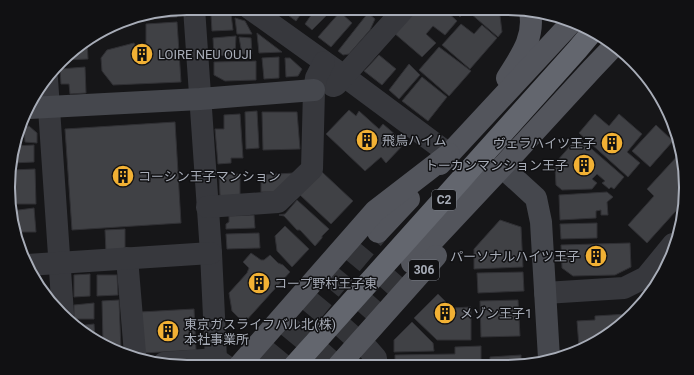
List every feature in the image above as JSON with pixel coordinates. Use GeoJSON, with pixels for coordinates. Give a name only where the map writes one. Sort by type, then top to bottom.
{"type":"FeatureCollection","features":[{"type":"Feature","properties":{"kind":"highway","name":"C2"},"geometry":{"type":"LineString","coordinates":[[299,360],[470,171],[589,36]]}},
{"type":"Feature","properties":{"kind":"highway","name":"C2"},"geometry":{"type":"LineString","coordinates":[[312,360],[436,220],[572,70],[596,40]]}},
{"type":"Feature","properties":{"kind":"main road"},"geometry":{"type":"LineString","coordinates":[[477,124],[526,47],[531,34],[531,16]]}},
{"type":"Feature","properties":{"kind":"main road"},"geometry":{"type":"LineString","coordinates":[[378,232],[568,26]]}},
{"type":"Feature","properties":{"kind":"main road","name":"306"},"geometry":{"type":"LineString","coordinates":[[412,263],[611,50]]}},
{"type":"Feature","properties":{"kind":"main road"},"geometry":{"type":"LineString","coordinates":[[244,360],[375,211],[449,154]]}},
{"type":"Feature","properties":{"kind":"main road","name":"306"},"geometry":{"type":"LineString","coordinates":[[344,360],[464,224],[502,167]]}},
{"type":"Feature","properties":{"kind":"street"},"geometry":{"type":"LineString","coordinates":[[194,15],[207,207],[221,360]]}},
{"type":"Feature","properties":{"kind":"street"},"geometry":{"type":"LineString","coordinates":[[259,15],[449,154]]}},
{"type":"Feature","properties":{"kind":"street"},"geometry":{"type":"LineString","coordinates":[[39,107],[200,99],[314,90],[336,86],[393,15]]}},
{"type":"Feature","properties":{"kind":"street"},"geometry":{"type":"LineString","coordinates":[[207,207],[278,202],[312,169],[314,90],[316,78],[324,62]]}},
{"type":"Feature","properties":{"kind":"street"},"geometry":{"type":"LineString","coordinates":[[43,94],[39,107],[60,264],[62,305]]}},
{"type":"Feature","properties":{"kind":"street"},"geometry":{"type":"LineString","coordinates":[[502,167],[536,198],[541,222],[548,355]]}},
{"type":"Feature","properties":{"kind":"street"},"geometry":{"type":"LineString","coordinates":[[545,293],[624,288],[638,291],[646,277],[667,251]]}},
{"type":"Feature","properties":{"kind":"street"},"geometry":{"type":"LineString","coordinates":[[33,265],[211,253]]}},
{"type":"Feature","properties":{"kind":"street"},"geometry":{"type":"LineString","coordinates":[[127,258],[135,352]]}},
{"type":"Feature","properties":{"kind":"street"},"geometry":{"type":"LineString","coordinates":[[361,341],[376,358],[376,360]]}},
{"type":"Feature","properties":{"kind":"building"},"geometry":{"type":"Polygon","coordinates":[[[177,15],[177,17],[155,18],[165,16],[177,15]]]}},
{"type":"Feature","properties":{"kind":"building"},"geometry":{"type":"Polygon","coordinates":[[[211,15],[231,15],[233,30],[212,31],[211,15]]]}},
{"type":"Feature","properties":{"kind":"building"},"geometry":{"type":"Polygon","coordinates":[[[288,15],[300,15],[296,21],[288,15]]]}},
{"type":"Feature","properties":{"kind":"building"},"geometry":{"type":"Polygon","coordinates":[[[311,15],[326,15],[312,30],[305,24],[311,15]]]}},
{"type":"Feature","properties":{"kind":"building"},"geometry":{"type":"Polygon","coordinates":[[[337,15],[343,15],[352,23],[331,47],[318,37],[337,15]]]}},
{"type":"Feature","properties":{"kind":"building"},"geometry":{"type":"Polygon","coordinates":[[[366,15],[370,15],[375,19],[370,30],[349,54],[343,55],[338,51],[366,15]]]}},
{"type":"Feature","properties":{"kind":"building"},"geometry":{"type":"Polygon","coordinates":[[[409,15],[451,15],[457,21],[445,35],[433,26],[426,34],[436,43],[422,57],[394,33],[409,15]]]}},
{"type":"Feature","properties":{"kind":"building"},"geometry":{"type":"Polygon","coordinates":[[[472,15],[500,15],[502,32],[498,37],[472,15]]]}},
{"type":"Feature","properties":{"kind":"building"},"geometry":{"type":"Polygon","coordinates":[[[235,18],[245,21],[252,34],[237,34],[235,18]]]}},
{"type":"Feature","properties":{"kind":"building","name":"LOIRE NEU OUJI"},"geometry":{"type":"Polygon","coordinates":[[[177,22],[181,82],[113,85],[102,71],[101,58],[107,50],[134,43],[136,47],[146,45],[146,24],[177,22]]]}},
{"type":"Feature","properties":{"kind":"building"},"geometry":{"type":"Polygon","coordinates":[[[461,24],[474,34],[482,25],[497,38],[470,69],[442,45],[461,24]]]}},
{"type":"Feature","properties":{"kind":"building"},"geometry":{"type":"Polygon","coordinates":[[[257,33],[282,52],[259,53],[257,33]]]}},
{"type":"Feature","properties":{"kind":"building"},"geometry":{"type":"Polygon","coordinates":[[[236,36],[235,55],[214,56],[213,38],[236,36]]]}},
{"type":"Feature","properties":{"kind":"building"},"geometry":{"type":"Polygon","coordinates":[[[239,37],[251,38],[252,54],[242,54],[239,37]]]}},
{"type":"Feature","properties":{"kind":"building"},"geometry":{"type":"Polygon","coordinates":[[[87,47],[88,59],[72,60],[87,47]]]}},
{"type":"Feature","properties":{"kind":"building"},"geometry":{"type":"Polygon","coordinates":[[[439,47],[471,71],[449,96],[419,70],[439,47]]]}},
{"type":"Feature","properties":{"kind":"building"},"geometry":{"type":"Polygon","coordinates":[[[379,55],[396,69],[382,85],[364,71],[379,55]]]}},
{"type":"Feature","properties":{"kind":"building"},"geometry":{"type":"Polygon","coordinates":[[[279,57],[279,78],[264,79],[262,58],[279,57]]]}},
{"type":"Feature","properties":{"kind":"building"},"geometry":{"type":"Polygon","coordinates":[[[285,58],[290,58],[302,69],[298,76],[286,77],[285,58]]]}},
{"type":"Feature","properties":{"kind":"building"},"geometry":{"type":"Polygon","coordinates":[[[256,61],[256,80],[225,81],[214,75],[214,62],[256,61]]]}},
{"type":"Feature","properties":{"kind":"building"},"geometry":{"type":"Polygon","coordinates":[[[409,64],[420,75],[399,99],[389,90],[409,64]]]}},
{"type":"Feature","properties":{"kind":"building"},"geometry":{"type":"Polygon","coordinates":[[[85,67],[86,93],[70,94],[69,84],[61,84],[60,72],[63,69],[85,67]]]}},
{"type":"Feature","properties":{"kind":"building"},"geometry":{"type":"Polygon","coordinates":[[[422,77],[447,97],[428,121],[402,101],[422,77]]]}},
{"type":"Feature","properties":{"kind":"building","name":"飛鳥ハイム"},"geometry":{"type":"Polygon","coordinates":[[[349,110],[356,116],[359,111],[379,129],[383,124],[405,143],[386,163],[381,157],[365,171],[326,134],[349,110]]]}},
{"type":"Feature","properties":{"kind":"building"},"geometry":{"type":"Polygon","coordinates":[[[257,111],[259,148],[246,149],[245,112],[257,111]]]}},
{"type":"Feature","properties":{"kind":"building"},"geometry":{"type":"Polygon","coordinates":[[[262,112],[297,112],[300,149],[263,150],[262,112]]]}},
{"type":"Feature","properties":{"kind":"building"},"geometry":{"type":"Polygon","coordinates":[[[240,114],[243,158],[231,158],[231,163],[218,164],[215,129],[224,129],[224,115],[240,114]]]}},
{"type":"Feature","properties":{"kind":"building","name":"ヴェラハイツ王子"},"geometry":{"type":"Polygon","coordinates":[[[595,114],[609,126],[619,114],[642,134],[627,152],[640,163],[628,177],[579,133],[595,114]]]}},
{"type":"Feature","properties":{"kind":"building","name":"コーシン王子マンション"},"geometry":{"type":"Polygon","coordinates":[[[175,122],[181,223],[72,230],[65,129],[175,122]]]}},
{"type":"Feature","properties":{"kind":"building"},"geometry":{"type":"Polygon","coordinates":[[[656,125],[673,141],[650,167],[632,151],[656,125]]]}},
{"type":"Feature","properties":{"kind":"building"},"geometry":{"type":"Polygon","coordinates":[[[29,126],[37,133],[37,143],[25,142],[24,131],[26,127],[29,126]]]}},
{"type":"Feature","properties":{"kind":"building","name":"トーカンマンション王子"},"geometry":{"type":"Polygon","coordinates":[[[578,137],[624,177],[614,189],[611,187],[609,189],[602,183],[605,181],[597,174],[592,179],[597,183],[592,189],[562,190],[556,185],[555,167],[559,163],[557,161],[578,137]]]}},
{"type":"Feature","properties":{"kind":"building"},"geometry":{"type":"Polygon","coordinates":[[[34,145],[34,162],[16,163],[20,146],[34,145]]]}},
{"type":"Feature","properties":{"kind":"building"},"geometry":{"type":"Polygon","coordinates":[[[677,157],[679,176],[678,208],[647,243],[628,225],[654,196],[647,189],[677,157]]]}},
{"type":"Feature","properties":{"kind":"building"},"geometry":{"type":"Polygon","coordinates":[[[35,169],[36,204],[15,204],[16,170],[35,169]]]}},
{"type":"Feature","properties":{"kind":"building"},"geometry":{"type":"Polygon","coordinates":[[[322,172],[353,201],[331,224],[300,195],[322,172]]]}},
{"type":"Feature","properties":{"kind":"building"},"geometry":{"type":"Polygon","coordinates":[[[294,173],[276,192],[261,192],[261,175],[294,173]]]}},
{"type":"Feature","properties":{"kind":"building"},"geometry":{"type":"Polygon","coordinates":[[[240,174],[240,197],[224,198],[220,195],[219,175],[240,174]]]}},
{"type":"Feature","properties":{"kind":"building","name":"トーカンマンション王子"},"geometry":{"type":"Polygon","coordinates":[[[607,192],[613,197],[607,202],[608,215],[601,215],[601,210],[596,211],[596,218],[560,220],[559,195],[607,192]]]}},
{"type":"Feature","properties":{"kind":"building"},"geometry":{"type":"Polygon","coordinates":[[[297,200],[329,229],[315,246],[284,216],[279,215],[285,214],[297,200]]]}},
{"type":"Feature","properties":{"kind":"building"},"geometry":{"type":"Polygon","coordinates":[[[34,208],[36,232],[21,232],[16,210],[34,208]]]}},
{"type":"Feature","properties":{"kind":"building"},"geometry":{"type":"Polygon","coordinates":[[[254,215],[255,228],[226,229],[226,224],[229,222],[229,216],[254,215]]]}},
{"type":"Feature","properties":{"kind":"building"},"geometry":{"type":"Polygon","coordinates":[[[500,220],[521,227],[523,267],[474,269],[474,249],[500,220]]]}},
{"type":"Feature","properties":{"kind":"building"},"geometry":{"type":"Polygon","coordinates":[[[597,223],[597,238],[561,239],[560,224],[597,223]]]}},
{"type":"Feature","properties":{"kind":"building"},"geometry":{"type":"Polygon","coordinates":[[[285,226],[309,249],[292,267],[277,251],[275,236],[285,226]]]}},
{"type":"Feature","properties":{"kind":"building"},"geometry":{"type":"Polygon","coordinates":[[[125,229],[125,251],[106,252],[105,230],[125,229]]]}},
{"type":"Feature","properties":{"kind":"building"},"geometry":{"type":"Polygon","coordinates":[[[259,233],[260,248],[227,249],[226,234],[259,233]]]}},
{"type":"Feature","properties":{"kind":"building","name":"パーソナルハイツ王子"},"geometry":{"type":"Polygon","coordinates":[[[630,243],[631,267],[615,275],[573,276],[562,268],[561,245],[630,243]]]}},
{"type":"Feature","properties":{"kind":"building","name":"コープ野村王子東"},"geometry":{"type":"Polygon","coordinates":[[[251,253],[261,260],[264,260],[270,255],[290,272],[244,323],[232,311],[229,293],[247,273],[249,268],[243,262],[251,253]]]}},
{"type":"Feature","properties":{"kind":"building"},"geometry":{"type":"Polygon","coordinates":[[[523,272],[524,291],[478,293],[477,273],[523,272]]]}},
{"type":"Feature","properties":{"kind":"building"},"geometry":{"type":"Polygon","coordinates":[[[90,274],[90,296],[74,297],[74,275],[90,274]]]}},
{"type":"Feature","properties":{"kind":"building"},"geometry":{"type":"Polygon","coordinates":[[[97,275],[117,275],[118,295],[97,296],[97,275]]]}},
{"type":"Feature","properties":{"kind":"building","name":"メゾン王子1"},"geometry":{"type":"Polygon","coordinates":[[[438,294],[452,308],[471,307],[471,340],[437,340],[414,318],[438,294]]]}},
{"type":"Feature","properties":{"kind":"building"},"geometry":{"type":"Polygon","coordinates":[[[119,300],[121,347],[103,338],[102,301],[119,300]]]}},
{"type":"Feature","properties":{"kind":"building"},"geometry":{"type":"Polygon","coordinates":[[[518,300],[520,336],[481,337],[480,301],[518,300]]]}},
{"type":"Feature","properties":{"kind":"building"},"geometry":{"type":"Polygon","coordinates":[[[94,303],[94,319],[76,319],[74,317],[74,305],[94,303]]]}},
{"type":"Feature","properties":{"kind":"building","name":"東京ガスライフバル北(株) 本社事業所"},"geometry":{"type":"Polygon","coordinates":[[[194,309],[196,350],[143,353],[140,312],[194,309]]]}},
{"type":"Feature","properties":{"kind":"building"},"geometry":{"type":"Polygon","coordinates":[[[623,314],[602,331],[579,344],[577,321],[595,320],[595,316],[623,314]]]}},
{"type":"Feature","properties":{"kind":"building"},"geometry":{"type":"Polygon","coordinates":[[[412,322],[433,343],[434,351],[394,352],[394,340],[412,322]]]}},
{"type":"Feature","properties":{"kind":"building"},"geometry":{"type":"Polygon","coordinates":[[[94,324],[95,333],[92,331],[84,325],[94,324]]]}},
{"type":"Feature","properties":{"kind":"building"},"geometry":{"type":"Polygon","coordinates":[[[481,346],[481,360],[395,360],[395,355],[455,354],[455,347],[481,346]]]}},
{"type":"Feature","properties":{"kind":"building"},"geometry":{"type":"Polygon","coordinates":[[[521,355],[521,360],[490,360],[490,357],[521,355]]]}},
{"type":"Feature","properties":{"kind":"tunnel"},"geometry":{"type":"LineString","coordinates":[[272,360],[378,232]]}},
{"type":"Feature","properties":{"kind":"tunnel"},"geometry":{"type":"LineString","coordinates":[[325,360],[412,263]]}},
{"type":"Feature","properties":{"kind":"place","name":"LOIRE NEU OUJI"},"geometry":{"type":"Point","coordinates":[142,54]}},
{"type":"Feature","properties":{"kind":"place","name":"飛鳥ハイム"},"geometry":{"type":"Point","coordinates":[367,140]}},
{"type":"Feature","properties":{"kind":"place","name":"ヴェラハイツ王子"},"geometry":{"type":"Point","coordinates":[612,143]}},
{"type":"Feature","properties":{"kind":"place","name":"トーカンマンション王子"},"geometry":{"type":"Point","coordinates":[584,165]}},
{"type":"Feature","properties":{"kind":"place","name":"コーシン王子マンション"},"geometry":{"type":"Point","coordinates":[123,176]}},
{"type":"Feature","properties":{"kind":"place","name":"パーソナルハイツ王子"},"geometry":{"type":"Point","coordinates":[596,256]}},
{"type":"Feature","properties":{"kind":"place","name":"コープ野村王子東"},"geometry":{"type":"Point","coordinates":[259,283]}},
{"type":"Feature","properties":{"kind":"place","name":"メゾン王子1"},"geometry":{"type":"Point","coordinates":[445,313]}},
{"type":"Feature","properties":{"kind":"place","name":"東京ガスライフバル北(株) 本社事業所"},"geometry":{"type":"Point","coordinates":[168,331]}}]}
